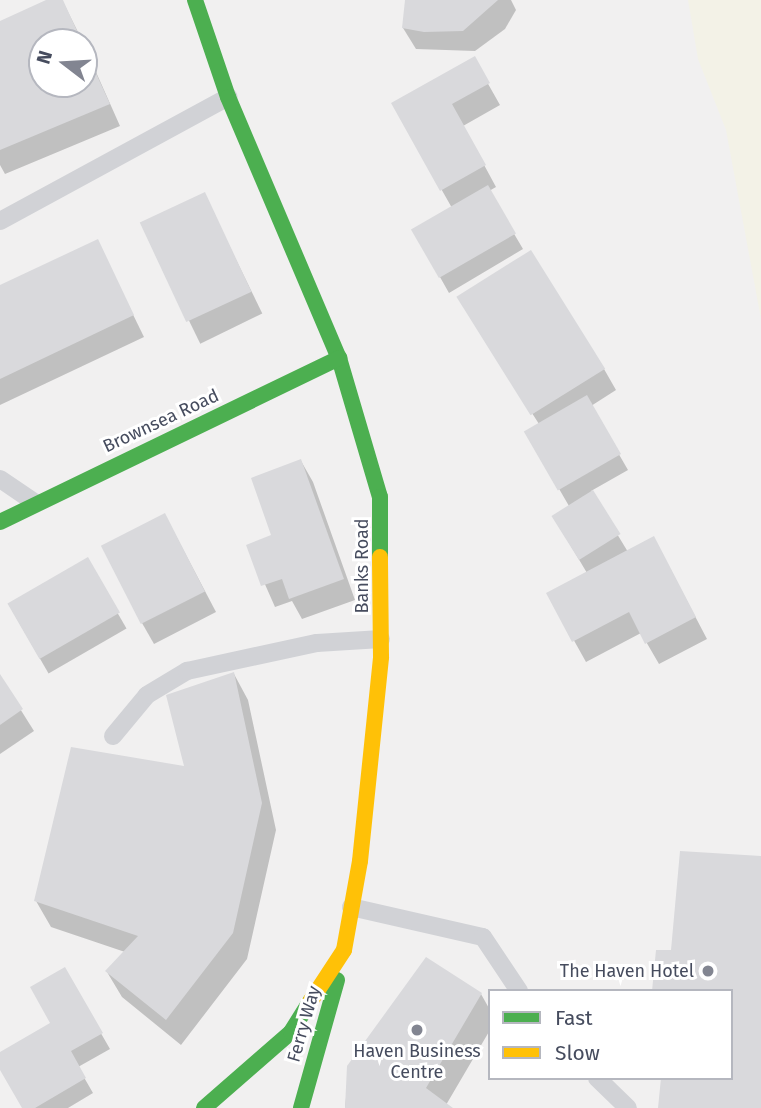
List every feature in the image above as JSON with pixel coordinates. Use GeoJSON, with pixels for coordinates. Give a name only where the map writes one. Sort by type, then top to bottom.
{"type":"FeatureCollection","features":[{"type":"Feature","properties":{"kind":"main road","name":"Banks Road"},"geometry":{"type":"LineString","coordinates":[[195,0],[228,97],[340,358],[380,497],[382,639],[371,771],[344,950],[291,1032],[204,1108]]}},
{"type":"Feature","properties":{"kind":"main road","name":"Brownsea Road"},"geometry":{"type":"LineString","coordinates":[[0,522],[34,502],[340,358]]}},
{"type":"Feature","properties":{"kind":"main road","name":"Ferry Way"},"geometry":{"type":"LineString","coordinates":[[301,1108],[344,950]]}},
{"type":"Feature","properties":{"kind":"lane"},"geometry":{"type":"LineString","coordinates":[[0,221],[228,97]]}},
{"type":"Feature","properties":{"kind":"lane"},"geometry":{"type":"LineString","coordinates":[[0,480],[34,502]]}},
{"type":"Feature","properties":{"kind":"lane"},"geometry":{"type":"LineString","coordinates":[[113,736],[147,695],[187,671],[317,643],[382,639]]}},
{"type":"Feature","properties":{"kind":"lane"},"geometry":{"type":"LineString","coordinates":[[351,907],[483,937],[518,989]]}},
{"type":"Feature","properties":{"kind":"lane"},"geometry":{"type":"LineString","coordinates":[[599,1080],[628,1108]]}},
{"type":"Feature","properties":{"kind":"sand"},"geometry":{"type":"Polygon","coordinates":[[[688,0],[761,0],[761,319],[726,130],[698,59],[688,0]]]}},
{"type":"Feature","properties":{"kind":"building"},"geometry":{"type":"Polygon","coordinates":[[[46,0],[63,0],[76,28],[28,28],[28,98],[98,98],[98,78],[110,104],[0,150],[0,21],[46,0]]]}},
{"type":"Feature","properties":{"kind":"building"},"geometry":{"type":"Polygon","coordinates":[[[405,0],[498,0],[463,31],[424,32],[402,28],[405,0]]]}},
{"type":"Feature","properties":{"kind":"building"},"geometry":{"type":"Polygon","coordinates":[[[475,56],[490,83],[452,104],[486,165],[440,191],[391,103],[475,56]]]}},
{"type":"Feature","properties":{"kind":"building"},"geometry":{"type":"Polygon","coordinates":[[[488,185],[516,233],[439,278],[411,230],[488,185]]]}},
{"type":"Feature","properties":{"kind":"building"},"geometry":{"type":"Polygon","coordinates":[[[205,192],[251,292],[186,322],[140,222],[205,192]]]}},
{"type":"Feature","properties":{"kind":"building"},"geometry":{"type":"Polygon","coordinates":[[[98,239],[134,315],[0,379],[0,285],[98,239]]]}},
{"type":"Feature","properties":{"kind":"building"},"geometry":{"type":"Polygon","coordinates":[[[531,250],[605,369],[531,415],[456,297],[531,250]]]}},
{"type":"Feature","properties":{"kind":"building"},"geometry":{"type":"Polygon","coordinates":[[[587,395],[621,454],[558,490],[524,432],[587,395]]]}},
{"type":"Feature","properties":{"kind":"building"},"geometry":{"type":"Polygon","coordinates":[[[301,459],[344,579],[289,599],[282,579],[261,586],[246,545],[271,535],[251,478],[301,459]]]}},
{"type":"Feature","properties":{"kind":"building"},"geometry":{"type":"Polygon","coordinates":[[[593,490],[621,534],[579,560],[551,516],[593,490]]]}},
{"type":"Feature","properties":{"kind":"building"},"geometry":{"type":"Polygon","coordinates":[[[165,513],[205,591],[141,624],[101,546],[165,513]]]}},
{"type":"Feature","properties":{"kind":"building"},"geometry":{"type":"Polygon","coordinates":[[[654,536],[696,617],[645,644],[629,612],[572,642],[546,593],[654,536]]]}},
{"type":"Feature","properties":{"kind":"building"},"geometry":{"type":"Polygon","coordinates":[[[88,557],[120,612],[39,659],[7,604],[88,557]]]}},
{"type":"Feature","properties":{"kind":"building"},"geometry":{"type":"Polygon","coordinates":[[[234,672],[262,803],[233,933],[166,1020],[105,971],[138,936],[34,901],[71,747],[184,766],[166,695],[234,672]]]}},
{"type":"Feature","properties":{"kind":"building"},"geometry":{"type":"Polygon","coordinates":[[[0,674],[23,709],[0,725],[0,674]]]}},
{"type":"Feature","properties":{"kind":"building","name":"The Haven Hotel"},"geometry":{"type":"Polygon","coordinates":[[[680,851],[761,856],[761,1108],[658,1108],[661,1080],[733,1080],[733,989],[652,989],[656,950],[671,950],[680,851]]]}},
{"type":"Feature","properties":{"kind":"building","name":"Haven Business Centre"},"geometry":{"type":"Polygon","coordinates":[[[426,957],[482,993],[426,1088],[453,1108],[345,1108],[347,1066],[426,957]]]}},
{"type":"Feature","properties":{"kind":"building"},"geometry":{"type":"Polygon","coordinates":[[[65,967],[103,1033],[71,1051],[86,1078],[35,1108],[22,1108],[0,1070],[0,1052],[50,1023],[30,987],[65,967]]]}},
{"type":"Feature","properties":{"kind":"traffic: fast"},"geometry":{"type":"LineString","coordinates":[[195,0],[228,97],[339,358],[380,497],[380,557]]}},
{"type":"Feature","properties":{"kind":"traffic: fast"},"geometry":{"type":"LineString","coordinates":[[0,522],[339,358]]}},
{"type":"Feature","properties":{"kind":"traffic: fast"},"geometry":{"type":"LineString","coordinates":[[301,1108],[337,980]]}},
{"type":"Feature","properties":{"kind":"traffic: fast"},"geometry":{"type":"LineString","coordinates":[[204,1108],[291,1032],[310,1002]]}},
{"type":"Feature","properties":{"kind":"traffic: slow"},"geometry":{"type":"LineString","coordinates":[[310,1002],[344,950],[360,861],[381,657],[380,557]]}},
{"type":"Feature","properties":{"kind":"place","name":"The Haven Hotel"},"geometry":{"type":"Point","coordinates":[708,971]}},
{"type":"Feature","properties":{"kind":"place","name":"Haven Business Centre"},"geometry":{"type":"Point","coordinates":[417,1030]}}]}
